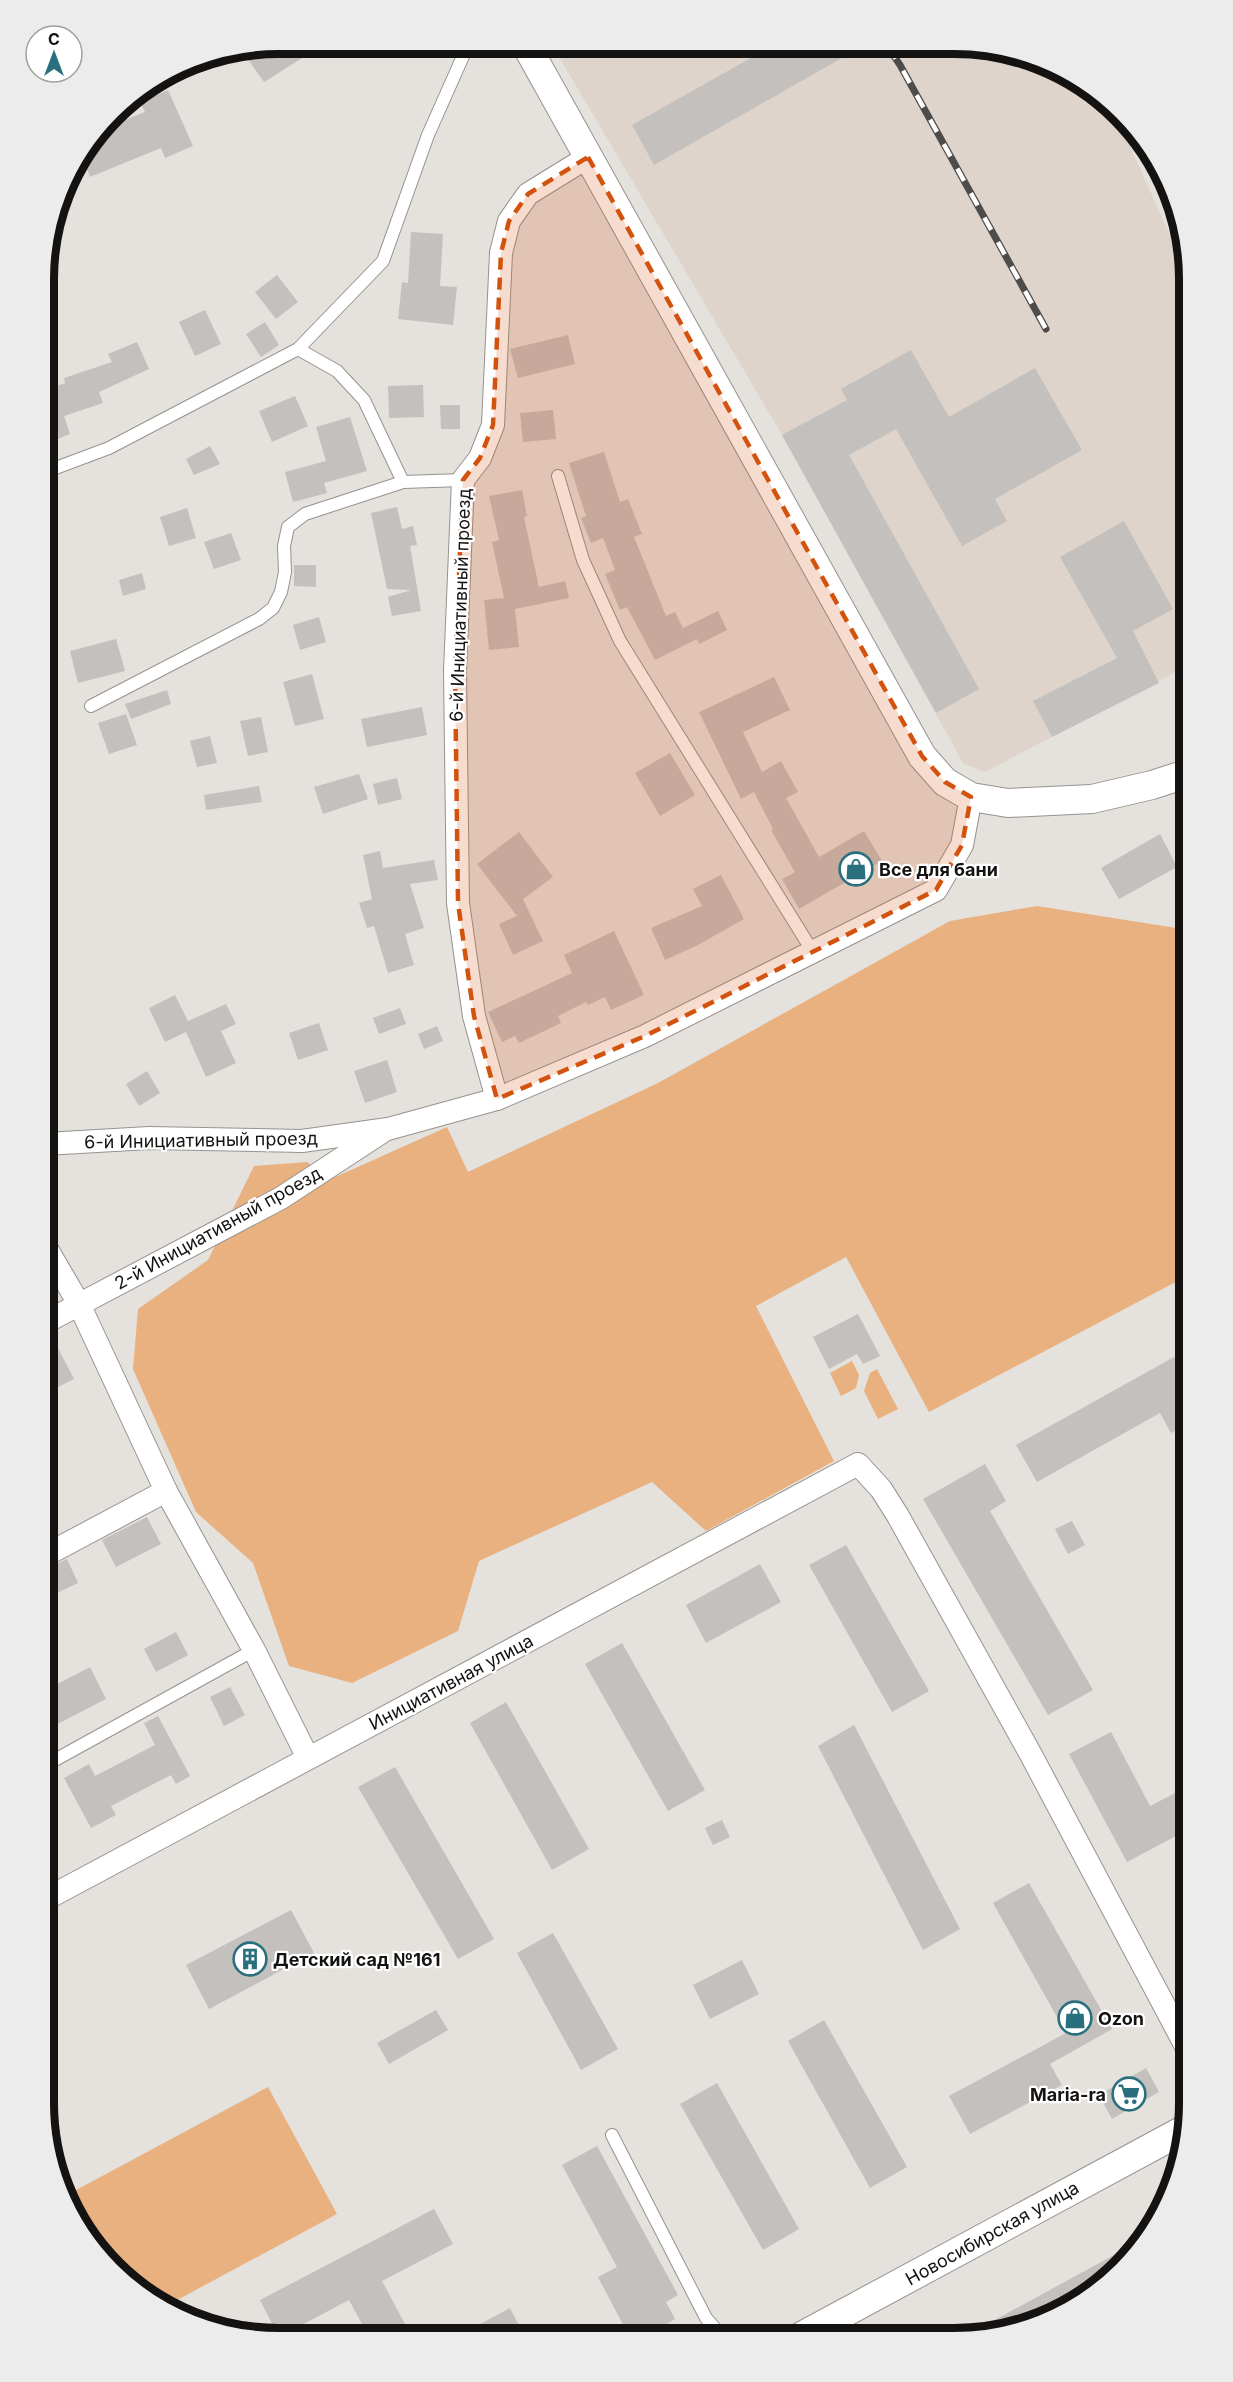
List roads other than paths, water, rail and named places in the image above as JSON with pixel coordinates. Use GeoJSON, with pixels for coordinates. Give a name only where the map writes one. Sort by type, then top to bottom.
{"type":"FeatureCollection","features":[{"type":"Feature","properties":{"kind":"street"},"geometry":{"type":"LineString","coordinates":[[531,54],[922,756],[945,782],[971,797],[1008,803],[1092,798],[1152,785],[1179,776]]}},
{"type":"Feature","properties":{"kind":"street","name":"6-й Инициативный проезд"},"geometry":{"type":"LineString","coordinates":[[497,1099],[474,1016],[458,903],[455,671],[463,480],[480,458],[493,425],[501,253],[509,221],[528,194],[588,157]]}},
{"type":"Feature","properties":{"kind":"street","name":"6-й Инициативный проезд"},"geometry":{"type":"LineString","coordinates":[[54,1143],[149,1138],[302,1141],[388,1129],[497,1099],[645,1036],[936,890],[962,845],[971,797]]}},
{"type":"Feature","properties":{"kind":"street","name":"2-й Инициативный проезд"},"geometry":{"type":"LineString","coordinates":[[54,1317],[281,1198],[388,1129]]}},
{"type":"Feature","properties":{"kind":"street"},"geometry":{"type":"LineString","coordinates":[[54,1262],[78,1304],[166,1491],[254,1650],[308,1758]]}},
{"type":"Feature","properties":{"kind":"street","name":"Инициативная улица"},"geometry":{"type":"LineString","coordinates":[[54,1895],[858,1464],[881,1490],[898,1516],[1030,1753],[1179,2033]]}},
{"type":"Feature","properties":{"kind":"street"},"geometry":{"type":"LineString","coordinates":[[54,1551],[166,1491]]}},
{"type":"Feature","properties":{"kind":"street","name":"Новосибирская улица"},"geometry":{"type":"LineString","coordinates":[[817,2328],[1177,2134]]}},
{"type":"Feature","properties":{"kind":"lane"},"geometry":{"type":"LineString","coordinates":[[54,469],[109,448],[298,349],[384,261],[428,135],[464,54]]}},
{"type":"Feature","properties":{"kind":"lane"},"geometry":{"type":"LineString","coordinates":[[298,349],[337,370],[364,400],[403,482]]}},
{"type":"Feature","properties":{"kind":"lane"},"geometry":{"type":"LineString","coordinates":[[558,476],[582,560],[620,641],[813,952]]}},
{"type":"Feature","properties":{"kind":"lane"},"geometry":{"type":"LineString","coordinates":[[92,706],[259,619],[273,608],[281,592],[285,572],[284,546],[288,527],[305,514],[403,482],[463,480]]}},
{"type":"Feature","properties":{"kind":"lane"},"geometry":{"type":"LineString","coordinates":[[54,1760],[254,1650]]}},
{"type":"Feature","properties":{"kind":"lane"},"geometry":{"type":"LineString","coordinates":[[612,2135],[706,2318],[714,2328]]}},
{"type":"Feature","properties":{"kind":"railway"},"geometry":{"type":"LineString","coordinates":[[893,54],[1046,329]]}},
{"type":"Feature","properties":{"kind":"place","name":"Все для бани"},"geometry":{"type":"Point","coordinates":[856,869]}},
{"type":"Feature","properties":{"kind":"place","name":"Детский сад №161"},"geometry":{"type":"Point","coordinates":[250,1959]}},
{"type":"Feature","properties":{"kind":"place","name":"Ozon"},"geometry":{"type":"Point","coordinates":[1075,2018]}},
{"type":"Feature","properties":{"kind":"place","name":"Maria-ra"},"geometry":{"type":"Point","coordinates":[1129,2094]}}]}
